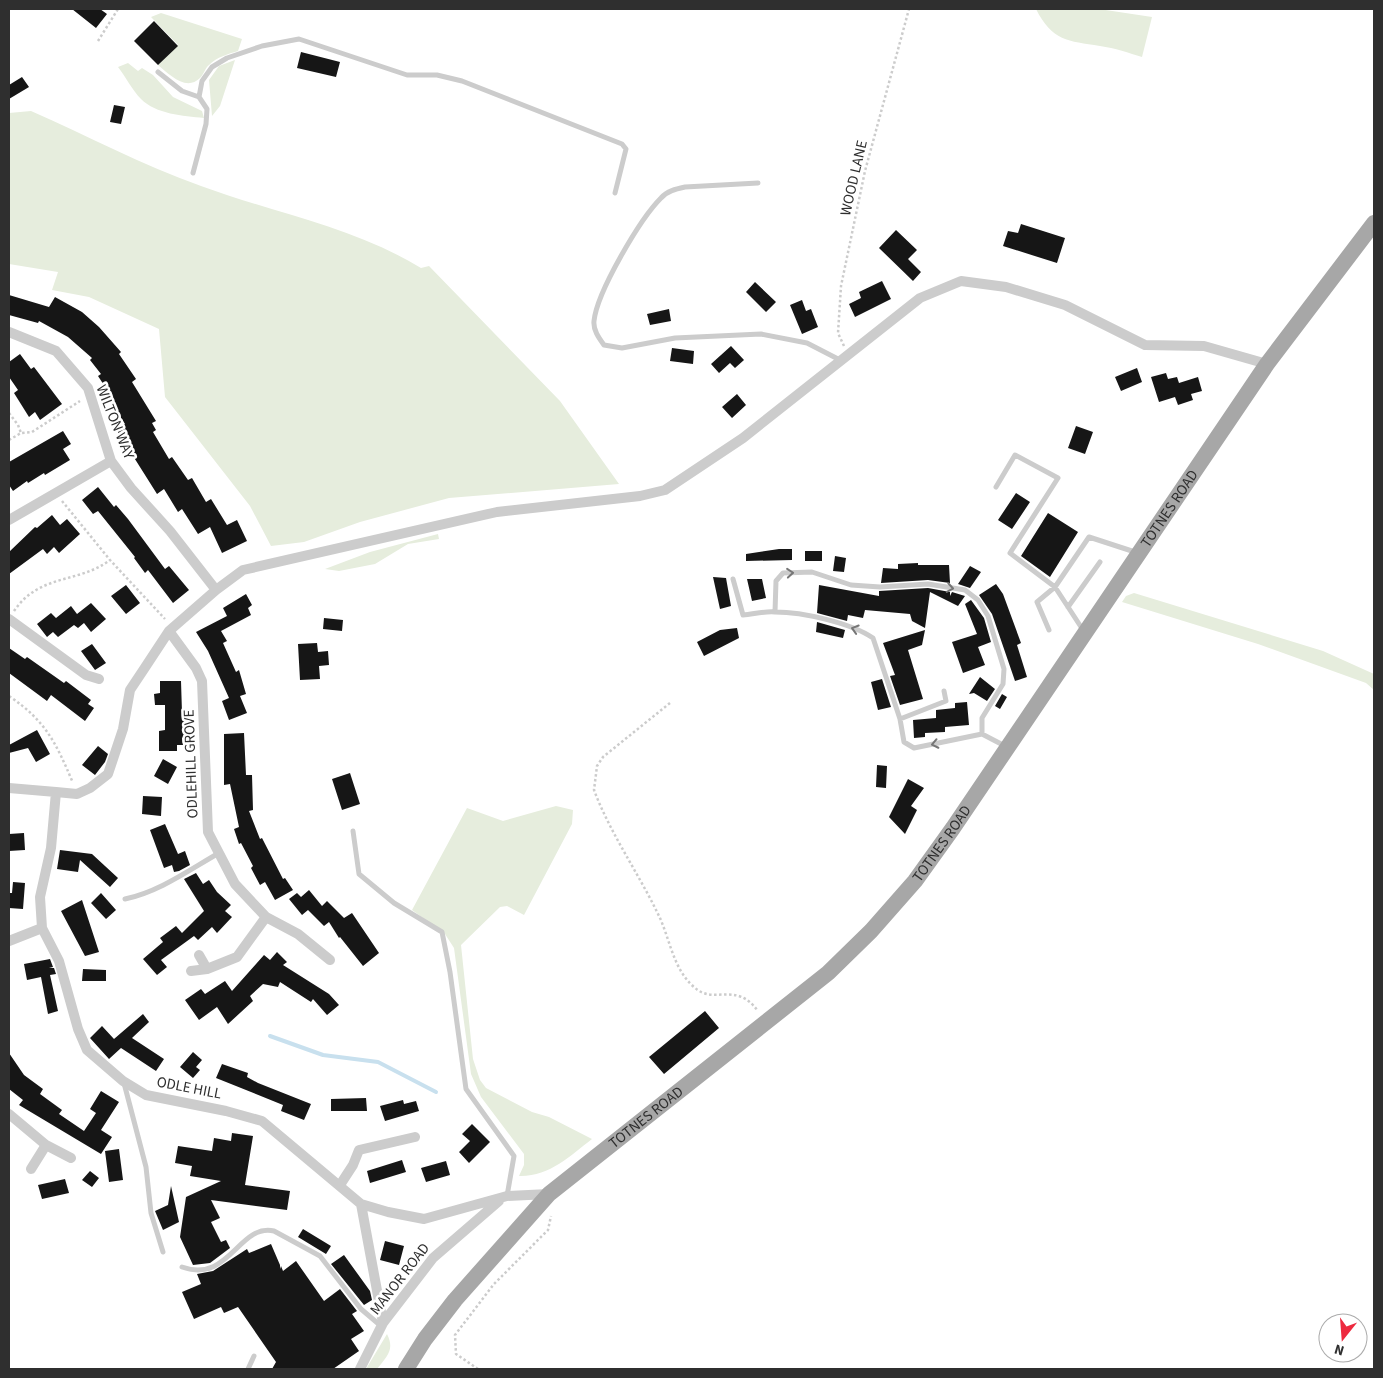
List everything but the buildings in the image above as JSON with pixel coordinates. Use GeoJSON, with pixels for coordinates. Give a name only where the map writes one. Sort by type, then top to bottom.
{"type":"FeatureCollection","features":[{"type":"Feature","properties":{"kind":"main road","name":"TOTNES ROAD"},"geometry":{"type":"LineString","coordinates":[[406,1369],[425,1339],[455,1300],[549,1194],[828,973],[877,924],[915,881],[1267,364],[1374,223]]}},
{"type":"Feature","properties":{"kind":"street"},"geometry":{"type":"LineString","coordinates":[[9,788],[77,794],[90,788],[108,774],[123,729],[130,690],[171,629],[216,590],[243,570],[497,512],[640,496],[665,490],[743,438],[920,298],[961,281],[1006,287],[1064,305],[1145,345],[1204,346],[1267,364]]}},
{"type":"Feature","properties":{"kind":"street","name":"WILTON WAY"},"geometry":{"type":"LineString","coordinates":[[9,332],[56,351],[88,388],[112,461],[131,488],[170,531],[216,590]]}},
{"type":"Feature","properties":{"kind":"street"},"geometry":{"type":"LineString","coordinates":[[9,520],[112,461]]}},
{"type":"Feature","properties":{"kind":"street"},"geometry":{"type":"LineString","coordinates":[[11,616],[86,676],[99,679]]}},
{"type":"Feature","properties":{"kind":"street","name":"ODLEHILL GROVE"},"geometry":{"type":"LineString","coordinates":[[171,629],[196,668],[202,681],[208,832],[234,884],[266,917],[298,934],[330,960]]}},
{"type":"Feature","properties":{"kind":"street","name":"ODLE HILL"},"geometry":{"type":"LineString","coordinates":[[56,792],[51,848],[40,897],[42,928],[59,962],[78,1029],[87,1050],[124,1081],[146,1096],[226,1111],[262,1121],[361,1204],[424,1219],[504,1198],[549,1194]]}},
{"type":"Feature","properties":{"kind":"street"},"geometry":{"type":"LineString","coordinates":[[191,971],[207,969],[237,957],[266,917]]}},
{"type":"Feature","properties":{"kind":"street"},"geometry":{"type":"LineString","coordinates":[[9,941],[42,928]]}},
{"type":"Feature","properties":{"kind":"street"},"geometry":{"type":"LineString","coordinates":[[199,955],[207,969]]}},
{"type":"Feature","properties":{"kind":"street"},"geometry":{"type":"LineString","coordinates":[[9,1114],[46,1145],[71,1158]]}},
{"type":"Feature","properties":{"kind":"street"},"geometry":{"type":"LineString","coordinates":[[340,1185],[353,1165],[359,1150],[415,1138]]}},
{"type":"Feature","properties":{"kind":"street"},"geometry":{"type":"LineString","coordinates":[[31,1169],[46,1145]]}},
{"type":"Feature","properties":{"kind":"street","name":"MANOR ROAD"},"geometry":{"type":"LineString","coordinates":[[360,1369],[382,1325],[433,1258],[504,1198]]}},
{"type":"Feature","properties":{"kind":"street"},"geometry":{"type":"LineString","coordinates":[[361,1204],[382,1325]]}},
{"type":"Feature","properties":{"kind":"lane"},"geometry":{"type":"LineString","coordinates":[[199,98],[202,81],[212,67],[227,58],[262,46],[299,39],[407,75],[437,75],[462,81],[622,144],[626,149],[615,194]]}},
{"type":"Feature","properties":{"kind":"lane"},"geometry":{"type":"LineString","coordinates":[[158,72],[182,91],[199,98],[207,109],[206,124],[193,173]]}},
{"type":"Feature","properties":{"kind":"lane"},"geometry":{"type":"LineString","coordinates":[[758,183],[685,187],[673,190],[661,197],[630,242],[603,294],[593,323],[598,337],[604,345],[622,348],[675,338],[761,334],[807,343],[844,357]]}},
{"type":"Feature","properties":{"kind":"lane"},"geometry":{"type":"LineString","coordinates":[[996,487],[1015,455],[1058,478],[1010,554],[1055,587],[1085,632]]}},
{"type":"Feature","properties":{"kind":"lane"},"geometry":{"type":"LineString","coordinates":[[1049,630],[1037,602],[1055,587],[1090,537],[1138,553]]}},
{"type":"Feature","properties":{"kind":"lane"},"geometry":{"type":"LineString","coordinates":[[1068,607],[1100,562]]}},
{"type":"Feature","properties":{"kind":"lane"},"geometry":{"type":"LineString","coordinates":[[775,612],[776,580],[783,573],[812,572],[851,585],[880,587],[928,584],[965,590],[978,600],[988,616],[1004,668],[1003,684],[982,718],[982,734]]}},
{"type":"Feature","properties":{"kind":"lane"},"geometry":{"type":"LineString","coordinates":[[733,579],[743,614],[775,612],[807,616],[862,630],[873,638],[900,719],[904,742],[914,748],[982,734],[1007,748]]}},
{"type":"Feature","properties":{"kind":"lane"},"geometry":{"type":"LineString","coordinates":[[900,719],[946,701],[944,691]]}},
{"type":"Feature","properties":{"kind":"lane"},"geometry":{"type":"LineString","coordinates":[[353,830],[359,874],[394,903],[442,932],[450,972],[466,1089],[514,1156],[504,1198]]}},
{"type":"Feature","properties":{"kind":"lane"},"geometry":{"type":"LineString","coordinates":[[125,899],[140,896],[161,886],[219,853]]}},
{"type":"Feature","properties":{"kind":"lane"},"geometry":{"type":"LineString","coordinates":[[124,1081],[146,1167],[151,1213],[163,1252]]}},
{"type":"Feature","properties":{"kind":"lane"},"geometry":{"type":"LineString","coordinates":[[182,1267],[195,1272],[206,1270],[217,1265],[258,1232],[268,1229],[320,1256],[361,1309],[382,1325]]}},
{"type":"Feature","properties":{"kind":"lane"},"geometry":{"type":"LineString","coordinates":[[248,1369],[254,1356]]}},
{"type":"Feature","properties":{"kind":"path"},"geometry":{"type":"LineString","coordinates":[[98,41],[118,9]]}},
{"type":"Feature","properties":{"kind":"path","name":"WOOD LANE"},"geometry":{"type":"LineString","coordinates":[[844,357],[838,333],[841,286],[865,171],[908,9]]}},
{"type":"Feature","properties":{"kind":"path"},"geometry":{"type":"LineString","coordinates":[[9,440],[21,433],[32,432],[90,395]]}},
{"type":"Feature","properties":{"kind":"path"},"geometry":{"type":"LineString","coordinates":[[9,413],[18,425],[21,433]]}},
{"type":"Feature","properties":{"kind":"path"},"geometry":{"type":"LineString","coordinates":[[55,492],[110,560],[171,629]]}},
{"type":"Feature","properties":{"kind":"path"},"geometry":{"type":"LineString","coordinates":[[11,616],[20,602],[54,580],[89,572],[110,560]]}},
{"type":"Feature","properties":{"kind":"path"},"geometry":{"type":"LineString","coordinates":[[9,696],[28,709],[52,735],[77,794]]}},
{"type":"Feature","properties":{"kind":"path"},"geometry":{"type":"LineString","coordinates":[[670,703],[603,757],[595,772],[594,790],[660,918],[678,966],[685,977],[694,988],[705,993],[739,994],[750,1000],[766,1022]]}},
{"type":"Feature","properties":{"kind":"path"},"geometry":{"type":"LineString","coordinates":[[478,1369],[456,1354],[455,1335],[494,1284],[548,1230],[551,1216]]}},
{"type":"Feature","properties":{"kind":"green space"},"geometry":{"type":"Polygon","coordinates":[[[1036,9],[1099,9],[1152,17],[1142,57],[1116,49],[1079,43],[1062,38],[1048,28],[1036,9]]]}},
{"type":"Feature","properties":{"kind":"green space"},"geometry":{"type":"Polygon","coordinates":[[[161,13],[242,39],[238,51],[212,62],[206,68],[203,75],[195,82],[189,83],[178,80],[158,65],[178,45],[151,17],[161,13]]]}},
{"type":"Feature","properties":{"kind":"green space"},"geometry":{"type":"Polygon","coordinates":[[[235,60],[220,106],[212,116],[209,80],[219,66],[235,60]]]}},
{"type":"Feature","properties":{"kind":"green space"},"geometry":{"type":"Polygon","coordinates":[[[128,63],[138,71],[142,68],[153,75],[173,97],[202,111],[204,118],[170,113],[147,104],[141,99],[118,67],[128,63]]]}},
{"type":"Feature","properties":{"kind":"green space"},"geometry":{"type":"Polygon","coordinates":[[[31,111],[179,178],[229,196],[341,231],[395,254],[421,268],[429,266],[560,401],[619,484],[449,498],[360,522],[304,542],[271,546],[250,506],[165,397],[159,329],[89,297],[52,290],[58,272],[9,264],[9,113],[31,111]]]}},
{"type":"Feature","properties":{"kind":"green space"},"geometry":{"type":"Polygon","coordinates":[[[438,534],[439,539],[408,544],[375,564],[339,571],[325,569],[370,552],[438,534]]]}},
{"type":"Feature","properties":{"kind":"green space"},"geometry":{"type":"Polygon","coordinates":[[[1134,593],[1323,651],[1374,674],[1374,690],[1366,683],[1258,644],[1122,602],[1126,596],[1134,593]]]}},
{"type":"Feature","properties":{"kind":"green space"},"geometry":{"type":"Polygon","coordinates":[[[556,806],[573,810],[572,824],[524,915],[507,906],[500,907],[461,945],[473,1059],[480,1080],[486,1088],[532,1112],[549,1117],[592,1139],[549,1169],[540,1173],[519,1176],[524,1165],[524,1154],[481,1097],[471,1074],[454,948],[445,934],[412,910],[467,808],[503,821],[556,806]]]}},
{"type":"Feature","properties":{"kind":"green space"},"geometry":{"type":"Polygon","coordinates":[[[387,1334],[390,1344],[389,1353],[377,1369],[366,1369],[387,1334]]]}},
{"type":"Feature","properties":{"kind":"waterway"},"geometry":{"type":"LineString","coordinates":[[270,1036],[323,1055],[378,1062],[436,1092]]}}]}
